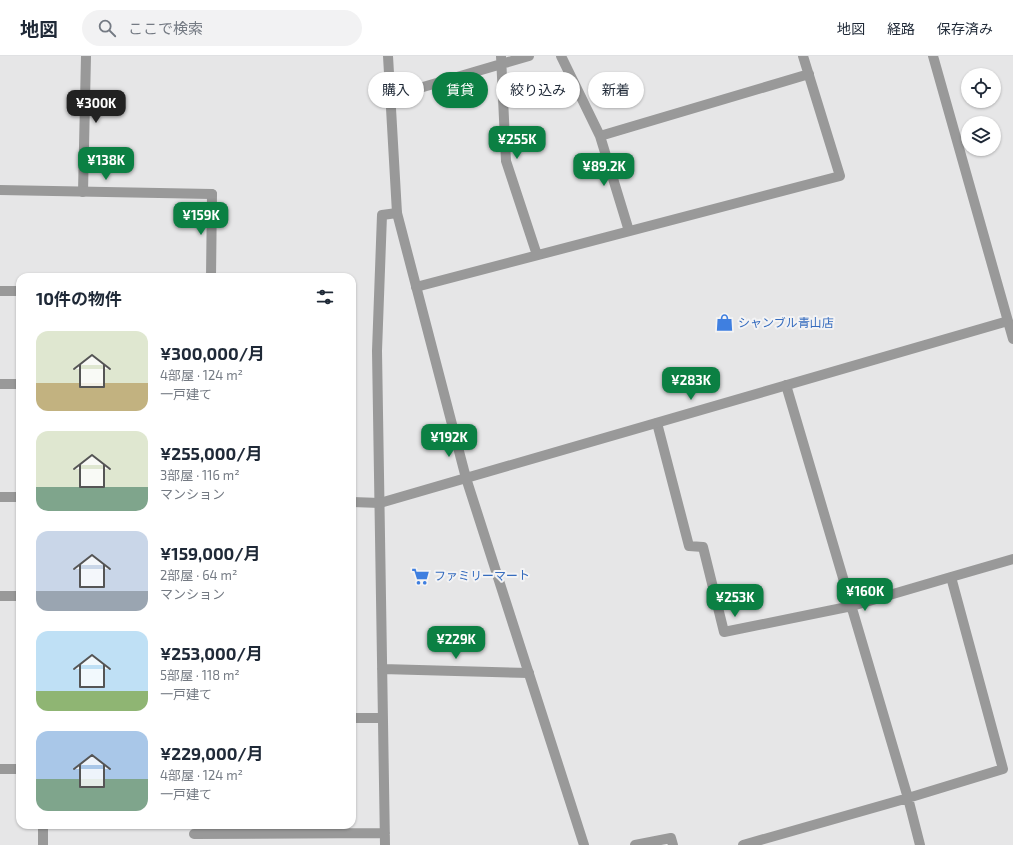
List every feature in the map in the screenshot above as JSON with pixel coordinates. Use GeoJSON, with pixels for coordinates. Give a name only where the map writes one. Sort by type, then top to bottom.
{"type":"FeatureCollection","features":[{"type":"Feature","properties":{"kind":"street"},"geometry":{"type":"LineString","coordinates":[[83,192],[86,56]]}},
{"type":"Feature","properties":{"kind":"street"},"geometry":{"type":"LineString","coordinates":[[388,56],[389,72]]}},
{"type":"Feature","properties":{"kind":"street"},"geometry":{"type":"LineString","coordinates":[[424,86],[500,60],[529,56]]}},
{"type":"Feature","properties":{"kind":"street"},"geometry":{"type":"LineString","coordinates":[[562,56],[600,136],[629,231]]}},
{"type":"Feature","properties":{"kind":"street"},"geometry":{"type":"LineString","coordinates":[[416,287],[840,176],[803,56]]}},
{"type":"Feature","properties":{"kind":"street"},"geometry":{"type":"LineString","coordinates":[[934,56],[1013,339]]}},
{"type":"Feature","properties":{"kind":"street"},"geometry":{"type":"LineString","coordinates":[[500,60],[506,161],[537,255]]}},
{"type":"Feature","properties":{"kind":"street"},"geometry":{"type":"LineString","coordinates":[[600,136],[809,74]]}},
{"type":"Feature","properties":{"kind":"street"},"geometry":{"type":"LineString","coordinates":[[391,108],[397,213],[466,478],[584,845]]}},
{"type":"Feature","properties":{"kind":"street"},"geometry":{"type":"LineString","coordinates":[[0,190],[212,194],[211,273]]}},
{"type":"Feature","properties":{"kind":"street"},"geometry":{"type":"LineString","coordinates":[[385,845],[377,351],[382,215],[397,213]]}},
{"type":"Feature","properties":{"kind":"street"},"geometry":{"type":"LineString","coordinates":[[0,291],[16,291]]}},
{"type":"Feature","properties":{"kind":"street"},"geometry":{"type":"LineString","coordinates":[[356,502],[380,503],[1008,322]]}},
{"type":"Feature","properties":{"kind":"street"},"geometry":{"type":"LineString","coordinates":[[0,384],[16,384]]}},
{"type":"Feature","properties":{"kind":"street"},"geometry":{"type":"LineString","coordinates":[[786,385],[908,798],[920,845]]}},
{"type":"Feature","properties":{"kind":"street"},"geometry":{"type":"LineString","coordinates":[[656,423],[689,546],[703,548],[724,632],[852,606],[1013,559]]}},
{"type":"Feature","properties":{"kind":"street"},"geometry":{"type":"LineString","coordinates":[[0,497],[16,497]]}},
{"type":"Feature","properties":{"kind":"street"},"geometry":{"type":"LineString","coordinates":[[743,845],[1003,769],[951,576]]}},
{"type":"Feature","properties":{"kind":"street"},"geometry":{"type":"LineString","coordinates":[[0,596],[16,596]]}},
{"type":"Feature","properties":{"kind":"street"},"geometry":{"type":"LineString","coordinates":[[382,669],[529,673]]}},
{"type":"Feature","properties":{"kind":"street"},"geometry":{"type":"LineString","coordinates":[[356,718],[383,718]]}},
{"type":"Feature","properties":{"kind":"street"},"geometry":{"type":"LineString","coordinates":[[0,769],[16,769]]}},
{"type":"Feature","properties":{"kind":"street"},"geometry":{"type":"LineString","coordinates":[[43,829],[43,845]]}},
{"type":"Feature","properties":{"kind":"street"},"geometry":{"type":"LineString","coordinates":[[194,834],[385,833]]}},
{"type":"Feature","properties":{"kind":"street"},"geometry":{"type":"LineString","coordinates":[[635,845],[671,838],[673,845]]}},
{"type":"Feature","properties":{"kind":"place","name":"シャンブル青山店"},"geometry":{"type":"Point","coordinates":[725,323]}},
{"type":"Feature","properties":{"kind":"place","name":"ファミリーマート"},"geometry":{"type":"Point","coordinates":[421,576]}}]}
